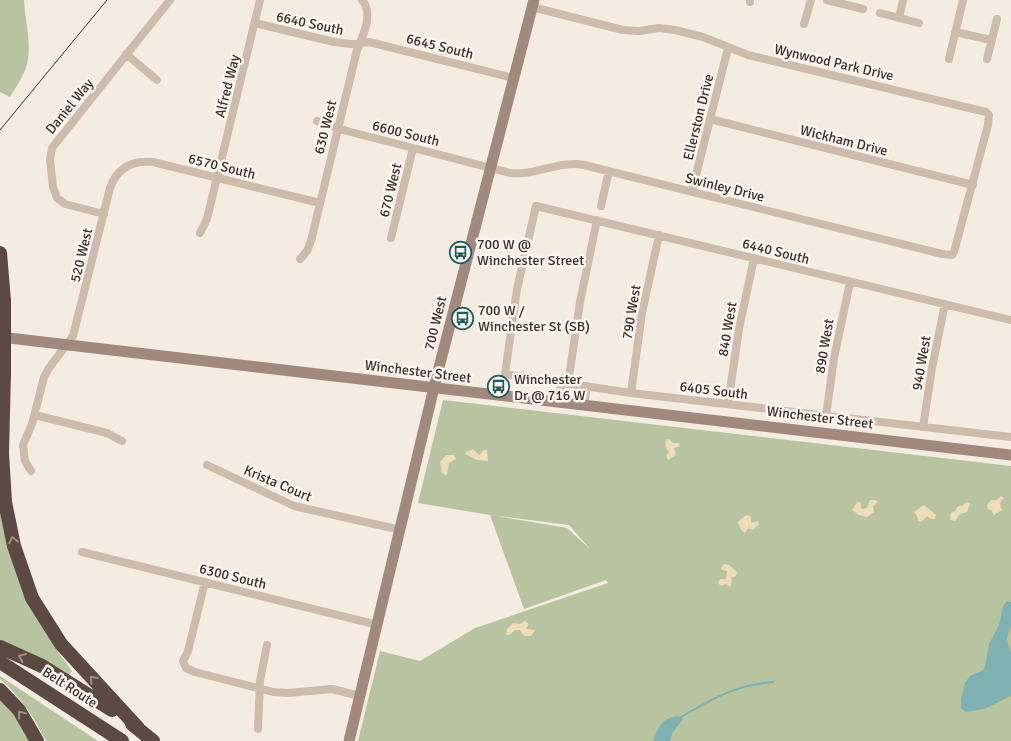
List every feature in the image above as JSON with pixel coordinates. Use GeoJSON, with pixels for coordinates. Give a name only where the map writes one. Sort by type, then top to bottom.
{"type":"FeatureCollection","features":[{"type":"Feature","properties":{"kind":"highway"},"geometry":{"type":"LineString","coordinates":[[0,253],[4,301],[2,453],[5,502],[14,546],[32,598],[61,644],[138,728]]}},
{"type":"Feature","properties":{"kind":"highway"},"geometry":{"type":"LineString","coordinates":[[0,647],[42,666],[99,700],[153,741]]}},
{"type":"Feature","properties":{"kind":"highway","name":"Belt Route"},"geometry":{"type":"LineString","coordinates":[[0,662],[122,741]]}},
{"type":"Feature","properties":{"kind":"highway"},"geometry":{"type":"LineString","coordinates":[[0,690],[18,710],[37,741]]}},
{"type":"Feature","properties":{"kind":"main road","name":"700 West"},"geometry":{"type":"LineString","coordinates":[[349,741],[434,388],[533,4]]}},
{"type":"Feature","properties":{"kind":"main road","name":"Winchester Street"},"geometry":{"type":"LineString","coordinates":[[0,337],[1011,455]]}},
{"type":"Feature","properties":{"kind":"street","name":"Daniel Way"},"geometry":{"type":"LineString","coordinates":[[104,214],[65,204],[57,198],[52,187],[51,152],[56,141],[170,0]]}},
{"type":"Feature","properties":{"kind":"street","name":"Alfred Way"},"geometry":{"type":"LineString","coordinates":[[200,233],[207,219],[260,0]]}},
{"type":"Feature","properties":{"kind":"street","name":"630 West"},"geometry":{"type":"LineString","coordinates":[[300,259],[307,251],[311,241],[367,16],[366,7],[362,0]]}},
{"type":"Feature","properties":{"kind":"street"},"geometry":{"type":"LineString","coordinates":[[804,24],[810,0]]}},
{"type":"Feature","properties":{"kind":"street"},"geometry":{"type":"LineString","coordinates":[[827,0],[843,2],[862,9]]}},
{"type":"Feature","properties":{"kind":"street"},"geometry":{"type":"LineString","coordinates":[[899,18],[903,0]]}},
{"type":"Feature","properties":{"kind":"street"},"geometry":{"type":"LineString","coordinates":[[949,59],[963,0]]}},
{"type":"Feature","properties":{"kind":"street","name":"Wynwood Park Drive"},"geometry":{"type":"LineString","coordinates":[[533,4],[623,30],[670,29],[704,38],[758,57],[986,112],[989,115],[989,121],[957,245],[952,254]]}},
{"type":"Feature","properties":{"kind":"street"},"geometry":{"type":"LineString","coordinates":[[880,13],[920,23]]}},
{"type":"Feature","properties":{"kind":"street"},"geometry":{"type":"LineString","coordinates":[[987,59],[997,19]]}},
{"type":"Feature","properties":{"kind":"street","name":"6640 South"},"geometry":{"type":"LineString","coordinates":[[255,23],[334,42],[360,43]]}},
{"type":"Feature","properties":{"kind":"street"},"geometry":{"type":"LineString","coordinates":[[955,32],[991,40]]}},
{"type":"Feature","properties":{"kind":"street","name":"6645 South"},"geometry":{"type":"LineString","coordinates":[[360,43],[369,42],[514,78]]}},
{"type":"Feature","properties":{"kind":"street","name":"Ellerston Drive"},"geometry":{"type":"LineString","coordinates":[[692,191],[728,48]]}},
{"type":"Feature","properties":{"kind":"street"},"geometry":{"type":"LineString","coordinates":[[126,54],[157,80]]}},
{"type":"Feature","properties":{"kind":"street","name":"Wickham Drive"},"geometry":{"type":"LineString","coordinates":[[710,119],[973,185]]}},
{"type":"Feature","properties":{"kind":"street","name":"6600 South"},"geometry":{"type":"LineString","coordinates":[[317,121],[347,131],[491,168]]}},
{"type":"Feature","properties":{"kind":"street","name":"670 West"},"geometry":{"type":"LineString","coordinates":[[391,238],[413,148]]}},
{"type":"Feature","properties":{"kind":"street","name":"6570 South"},"geometry":{"type":"LineString","coordinates":[[119,171],[127,165],[142,161],[320,203]]}},
{"type":"Feature","properties":{"kind":"street","name":"Swinley Drive"},"geometry":{"type":"LineString","coordinates":[[491,168],[510,173],[525,173],[560,164],[573,163],[942,254],[952,254]]}},
{"type":"Feature","properties":{"kind":"street","name":"520 West"},"geometry":{"type":"LineString","coordinates":[[31,471],[25,461],[23,445],[32,424],[44,377],[65,344],[73,336],[113,179],[119,171]]}},
{"type":"Feature","properties":{"kind":"street"},"geometry":{"type":"LineString","coordinates":[[600,206],[609,171]]}},
{"type":"Feature","properties":{"kind":"street","name":"6440 South"},"geometry":{"type":"LineString","coordinates":[[505,374],[517,290],[536,206],[1011,320]]}},
{"type":"Feature","properties":{"kind":"street"},"geometry":{"type":"LineString","coordinates":[[559,402],[597,220]]}},
{"type":"Feature","properties":{"kind":"street","name":"790 West"},"geometry":{"type":"LineString","coordinates":[[631,393],[642,313],[659,236]]}},
{"type":"Feature","properties":{"kind":"street","name":"840 West"},"geometry":{"type":"LineString","coordinates":[[728,404],[739,330],[754,258]]}},
{"type":"Feature","properties":{"kind":"street","name":"890 West"},"geometry":{"type":"LineString","coordinates":[[826,416],[834,358],[850,282]]}},
{"type":"Feature","properties":{"kind":"street","name":"940 West"},"geometry":{"type":"LineString","coordinates":[[923,427],[932,368],[946,304]]}},
{"type":"Feature","properties":{"kind":"street","name":"6405 South"},"geometry":{"type":"LineString","coordinates":[[505,374],[631,393],[1011,438]]}},
{"type":"Feature","properties":{"kind":"street"},"geometry":{"type":"LineString","coordinates":[[584,405],[587,386]]}},
{"type":"Feature","properties":{"kind":"street"},"geometry":{"type":"LineString","coordinates":[[34,415],[108,433],[122,441]]}},
{"type":"Feature","properties":{"kind":"street","name":"Krista Court"},"geometry":{"type":"LineString","coordinates":[[207,466],[294,506],[400,530]]}},
{"type":"Feature","properties":{"kind":"street","name":"6300 South"},"geometry":{"type":"LineString","coordinates":[[82,552],[378,625]]}},
{"type":"Feature","properties":{"kind":"street"},"geometry":{"type":"LineString","coordinates":[[204,582],[188,651],[183,661],[186,668],[260,689],[288,694],[332,689],[360,696]]}},
{"type":"Feature","properties":{"kind":"street"},"geometry":{"type":"LineString","coordinates":[[258,729],[260,689],[267,645]]}},
{"type":"Feature","properties":{"kind":"green space"},"geometry":{"type":"Polygon","coordinates":[[[0,0],[24,0],[28,32],[29,49],[27,64],[22,77],[10,97],[0,92],[0,0]]]}},
{"type":"Feature","properties":{"kind":"green space"},"geometry":{"type":"Polygon","coordinates":[[[443,400],[1011,466],[1011,741],[358,741],[380,651],[420,661],[475,628],[608,583],[606,580],[524,609],[490,515],[418,503],[443,400]],[[491,515],[567,528],[590,549],[569,525],[491,515]]]}},
{"type":"Feature","properties":{"kind":"green space"},"geometry":{"type":"Polygon","coordinates":[[[0,510],[18,576],[35,614],[72,671],[69,675],[0,641],[0,510]]]}},
{"type":"Feature","properties":{"kind":"green space"},"geometry":{"type":"Polygon","coordinates":[[[0,676],[98,741],[46,741],[26,707],[0,679],[0,676]]]}},
{"type":"Feature","properties":{"kind":"green space"},"geometry":{"type":"Polygon","coordinates":[[[0,697],[15,713],[31,741],[0,741],[0,697]]]}},
{"type":"Feature","properties":{"kind":"sand"},"geometry":{"type":"Polygon","coordinates":[[[669,439],[673,443],[679,443],[680,446],[674,448],[676,455],[668,460],[666,456],[669,452],[665,443],[669,439]]]}},
{"type":"Feature","properties":{"kind":"sand"},"geometry":{"type":"Polygon","coordinates":[[[473,449],[479,455],[484,450],[487,450],[488,461],[477,460],[465,454],[473,449]]]}},
{"type":"Feature","properties":{"kind":"sand"},"geometry":{"type":"Polygon","coordinates":[[[446,455],[454,455],[456,459],[449,463],[447,474],[445,475],[442,473],[440,462],[446,455]]]}},
{"type":"Feature","properties":{"kind":"sand"},"geometry":{"type":"Polygon","coordinates":[[[1001,496],[1004,498],[1000,503],[1002,510],[994,515],[987,505],[991,500],[996,500],[1001,496]]]}},
{"type":"Feature","properties":{"kind":"sand"},"geometry":{"type":"Polygon","coordinates":[[[870,500],[878,502],[873,506],[874,512],[867,517],[859,515],[852,510],[858,501],[861,503],[861,509],[867,508],[870,500]]]}},
{"type":"Feature","properties":{"kind":"sand"},"geometry":{"type":"Polygon","coordinates":[[[967,502],[970,504],[967,512],[960,514],[955,521],[950,520],[951,513],[958,506],[962,506],[967,502]]]}},
{"type":"Feature","properties":{"kind":"sand"},"geometry":{"type":"Polygon","coordinates":[[[924,505],[936,515],[935,519],[927,516],[921,522],[918,521],[914,512],[924,505]]]}},
{"type":"Feature","properties":{"kind":"sand"},"geometry":{"type":"Polygon","coordinates":[[[748,515],[751,517],[751,523],[758,521],[759,524],[753,530],[748,528],[745,533],[741,530],[738,522],[748,515]]]}},
{"type":"Feature","properties":{"kind":"sand"},"geometry":{"type":"Polygon","coordinates":[[[724,564],[729,565],[737,572],[736,576],[731,578],[732,583],[730,587],[726,584],[721,586],[718,583],[720,579],[726,579],[727,571],[721,568],[724,564]]]}},
{"type":"Feature","properties":{"kind":"sand"},"geometry":{"type":"Polygon","coordinates":[[[525,621],[529,624],[526,629],[535,630],[531,636],[524,636],[520,630],[515,630],[509,635],[506,634],[507,629],[513,623],[520,624],[525,621]]]}},
{"type":"Feature","properties":{"kind":"water"},"geometry":{"type":"Polygon","coordinates":[[[1007,601],[1011,602],[1011,625],[1007,639],[1011,653],[1011,696],[984,709],[966,712],[961,708],[965,683],[970,676],[982,671],[985,667],[989,644],[999,625],[1003,606],[1007,601]]]}},
{"type":"Feature","properties":{"kind":"water"},"geometry":{"type":"Polygon","coordinates":[[[678,716],[683,719],[673,732],[670,741],[653,741],[657,731],[665,721],[678,716]]]}},
{"type":"Feature","properties":{"kind":"waterway"},"geometry":{"type":"LineString","coordinates":[[681,717],[724,694],[747,686],[773,682]]}},
{"type":"Feature","properties":{"kind":"tram line"},"geometry":{"type":"LineString","coordinates":[[0,130],[107,0]]}},
{"type":"Feature","properties":{"kind":"place","name":"700 W @ Winchester Street"},"geometry":{"type":"Point","coordinates":[461,252]}},
{"type":"Feature","properties":{"kind":"place","name":"700 W / Winchester St (SB)"},"geometry":{"type":"Point","coordinates":[462,318]}},
{"type":"Feature","properties":{"kind":"place","name":"Winchester Dr @ 716 W"},"geometry":{"type":"Point","coordinates":[498,387]}}]}
